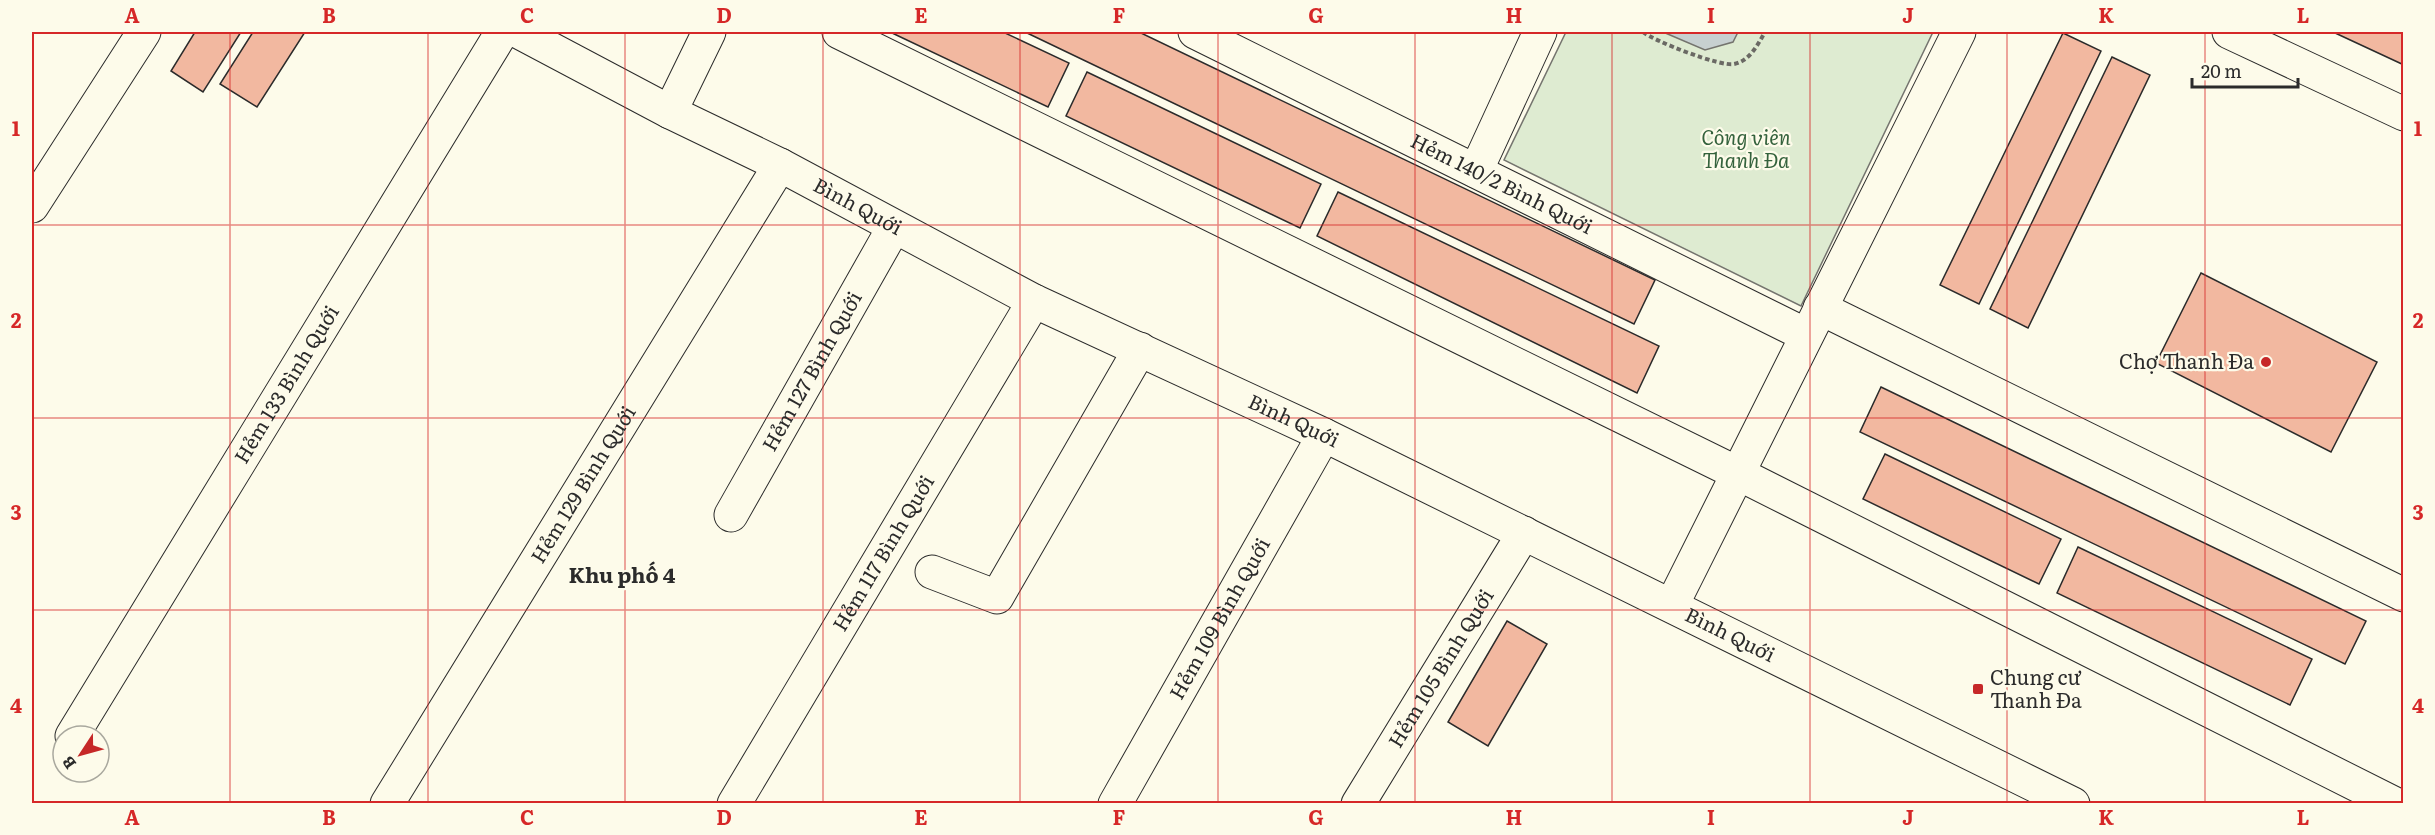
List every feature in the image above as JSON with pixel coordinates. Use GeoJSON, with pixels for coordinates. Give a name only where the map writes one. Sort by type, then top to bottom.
{"type":"FeatureCollection","features":[{"type":"Feature","properties":{"kind":"street"},"geometry":{"type":"LineString","coordinates":[[32,206],[43,164],[144,32]]}},
{"type":"Feature","properties":{"kind":"street","name":"Hẻm 133 Bình Quới"},"geometry":{"type":"LineString","coordinates":[[79,724],[502,32]]}},
{"type":"Feature","properties":{"kind":"street","name":"Bình Quới"},"geometry":{"type":"LineString","coordinates":[[519,32],[670,112],[780,165],[1034,301],[1324,435],[2073,804]]}},
{"type":"Feature","properties":{"kind":"street"},"geometry":{"type":"LineString","coordinates":[[670,112],[709,32]]}},
{"type":"Feature","properties":{"kind":"street"},"geometry":{"type":"LineString","coordinates":[[839,32],[1737,473],[2395,804]]}},
{"type":"Feature","properties":{"kind":"street","name":"Hẻm 140/2 Bình Quới"},"geometry":{"type":"LineString","coordinates":[[1195,32],[1476,171],[1813,322],[2403,596]]}},
{"type":"Feature","properties":{"kind":"street"},"geometry":{"type":"LineString","coordinates":[[1476,171],[1540,32]]}},
{"type":"Feature","properties":{"kind":"street"},"geometry":{"type":"LineString","coordinates":[[1671,605],[1959,32]]}},
{"type":"Feature","properties":{"kind":"street"},"geometry":{"type":"LineString","coordinates":[[2229,32],[2403,114]]}},
{"type":"Feature","properties":{"kind":"street","name":"Hẻm 129 Bình Quới"},"geometry":{"type":"LineString","coordinates":[[387,804],[780,165]]}},
{"type":"Feature","properties":{"kind":"street","name":"Hẻm 127 Bình Quới"},"geometry":{"type":"LineString","coordinates":[[731,515],[894,227]]}},
{"type":"Feature","properties":{"kind":"street","name":"Hẻm 117 Bình Quới"},"geometry":{"type":"LineString","coordinates":[[734,804],[1034,301]]}},
{"type":"Feature","properties":{"kind":"street"},"geometry":{"type":"LineString","coordinates":[[932,572],[997,597],[1140,349]]}},
{"type":"Feature","properties":{"kind":"street","name":"Hẻm 109 Bình Quới"},"geometry":{"type":"LineString","coordinates":[[1115,804],[1324,435]]}},
{"type":"Feature","properties":{"kind":"street","name":"Hẻm 105 Bình Quới"},"geometry":{"type":"LineString","coordinates":[[1358,804],[1524,533]]}},
{"type":"Feature","properties":{"kind":"path"},"geometry":{"type":"LineString","coordinates":[[1643,32],[1708,60],[1734,64],[1752,54],[1765,32]]}},
{"type":"Feature","properties":{"kind":"green space","name":"Công viên Thanh Đa"},"geometry":{"type":"Polygon","coordinates":[[[1566,32],[1933,32],[1801,306],[1504,160],[1566,32]]]}},
{"type":"Feature","properties":{"kind":"shaded area"},"geometry":{"type":"Polygon","coordinates":[[[1663,32],[1738,32],[1733,42],[1705,50],[1663,32]]]}},
{"type":"Feature","properties":{"kind":"building"},"geometry":{"type":"Polygon","coordinates":[[[195,32],[241,32],[203,92],[171,71],[195,32]]]}},
{"type":"Feature","properties":{"kind":"building"},"geometry":{"type":"Polygon","coordinates":[[[253,32],[305,32],[257,107],[220,84],[253,32]]]}},
{"type":"Feature","properties":{"kind":"building"},"geometry":{"type":"Polygon","coordinates":[[[890,32],[1003,32],[1069,63],[1048,107],[890,32]]]}},
{"type":"Feature","properties":{"kind":"building"},"geometry":{"type":"Polygon","coordinates":[[[1025,32],[1139,32],[1655,280],[1634,324],[1025,32]]]}},
{"type":"Feature","properties":{"kind":"building"},"geometry":{"type":"Polygon","coordinates":[[[2333,32],[2404,32],[2404,65],[2333,32]]]}},
{"type":"Feature","properties":{"kind":"building"},"geometry":{"type":"Polygon","coordinates":[[[2063,33],[2101,51],[1979,304],[1940,285],[2063,33]]]}},
{"type":"Feature","properties":{"kind":"building"},"geometry":{"type":"Polygon","coordinates":[[[2112,57],[2150,75],[2028,328],[1990,309],[2112,57]]]}},
{"type":"Feature","properties":{"kind":"building"},"geometry":{"type":"Polygon","coordinates":[[[1087,72],[1321,184],[1300,228],[1066,116],[1087,72]]]}},
{"type":"Feature","properties":{"kind":"building"},"geometry":{"type":"Polygon","coordinates":[[[1338,192],[1659,346],[1637,393],[1317,236],[1338,192]]]}},
{"type":"Feature","properties":{"kind":"building","name":"Chợ Thanh Đa"},"geometry":{"type":"Polygon","coordinates":[[[2201,273],[2377,362],[2331,452],[2156,363],[2201,273]]]}},
{"type":"Feature","properties":{"kind":"building"},"geometry":{"type":"Polygon","coordinates":[[[1881,387],[2366,621],[2345,664],[1860,432],[1881,387]]]}},
{"type":"Feature","properties":{"kind":"building"},"geometry":{"type":"Polygon","coordinates":[[[1885,454],[2061,539],[2039,584],[1863,499],[1885,454]]]}},
{"type":"Feature","properties":{"kind":"building"},"geometry":{"type":"Polygon","coordinates":[[[2078,547],[2312,659],[2290,705],[2057,593],[2078,547]]]}},
{"type":"Feature","properties":{"kind":"building"},"geometry":{"type":"Polygon","coordinates":[[[1507,621],[1547,644],[1488,746],[1448,722],[1507,621]]]}},
{"type":"Feature","properties":{"kind":"place","name":"Chợ Thanh Đa"},"geometry":{"type":"Point","coordinates":[2266,362]}},
{"type":"Feature","properties":{"kind":"place","name":"Chung cư Thanh Đa"},"geometry":{"type":"Point","coordinates":[1978,689]}},
{"type":"Feature","properties":{"kind":"district","name":"Khu phố 4"},"geometry":{"type":"Point","coordinates":[622,576]}}]}
